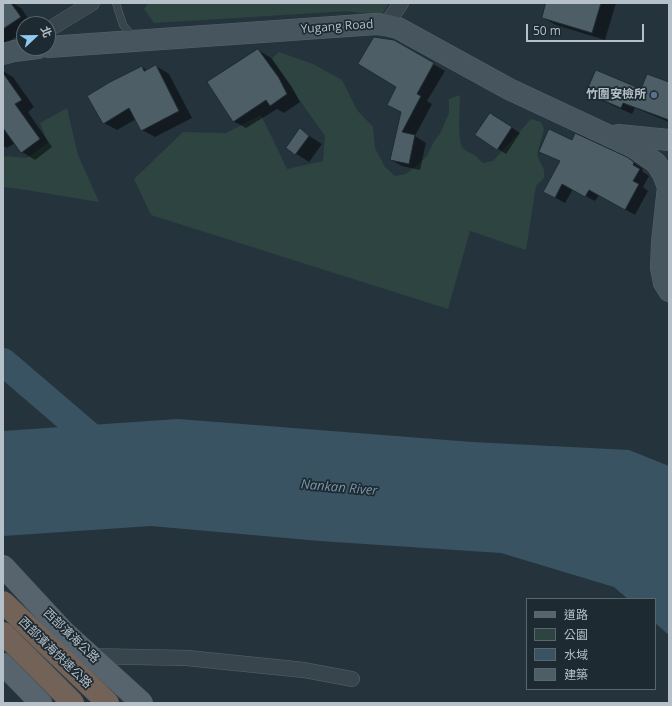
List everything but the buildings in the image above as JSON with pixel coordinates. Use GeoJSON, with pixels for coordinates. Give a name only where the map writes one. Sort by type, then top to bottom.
{"type":"FeatureCollection","features":[{"type":"Feature","properties":{"kind":"highway","name":"西部濱海快速公路"},"geometry":{"type":"LineString","coordinates":[[3,602],[108,703]]}},
{"type":"Feature","properties":{"kind":"highway","name":"西部濱海快速公路"},"geometry":{"type":"LineString","coordinates":[[3,633],[73,703]]}},
{"type":"Feature","properties":{"kind":"main road","name":"西部濱海公路"},"geometry":{"type":"LineString","coordinates":[[3,566],[64,632],[142,703]]}},
{"type":"Feature","properties":{"kind":"main road"},"geometry":{"type":"LineString","coordinates":[[3,664],[41,703]]}},
{"type":"Feature","properties":{"kind":"street"},"geometry":{"type":"LineString","coordinates":[[56,25],[92,3]]}},
{"type":"Feature","properties":{"kind":"street"},"geometry":{"type":"LineString","coordinates":[[386,25],[401,3]]}},
{"type":"Feature","properties":{"kind":"street","name":"Yugang Road"},"geometry":{"type":"LineString","coordinates":[[56,46],[376,24],[398,28],[510,89],[633,147],[656,163],[669,183],[666,242],[661,268],[664,283],[669,291]]}},
{"type":"Feature","properties":{"kind":"street","name":"Yugang Road"},"geometry":{"type":"LineString","coordinates":[[601,133],[669,140]]}},
{"type":"Feature","properties":{"kind":"street"},"geometry":{"type":"LineString","coordinates":[[3,661],[73,655],[187,658],[304,670],[352,679]]}},
{"type":"Feature","properties":{"kind":"lane"},"geometry":{"type":"LineString","coordinates":[[116,3],[123,25],[136,40]]}},
{"type":"Feature","properties":{"kind":"green space"},"geometry":{"type":"Polygon","coordinates":[[[148,3],[389,3],[382,14],[371,15],[349,11],[154,23],[144,9],[148,3]]]}},
{"type":"Feature","properties":{"kind":"green space"},"geometry":{"type":"Polygon","coordinates":[[[279,52],[313,64],[342,80],[357,110],[373,127],[375,148],[385,167],[395,176],[406,174],[427,156],[434,141],[440,134],[449,113],[449,99],[460,95],[459,131],[461,144],[464,149],[476,156],[483,163],[493,161],[531,119],[541,122],[544,129],[537,155],[544,170],[544,178],[536,186],[526,250],[470,231],[448,309],[151,215],[134,179],[183,132],[226,133],[261,115],[287,169],[323,161],[325,136],[272,58],[279,52]]]}},
{"type":"Feature","properties":{"kind":"green space"},"geometry":{"type":"Polygon","coordinates":[[[67,108],[78,155],[99,202],[3,187],[3,156],[27,158],[48,143],[40,123],[67,108]]]}},
{"type":"Feature","properties":{"kind":"water","name":"Nankan River"},"geometry":{"type":"Polygon","coordinates":[[[178,419],[472,442],[629,450],[669,466],[669,635],[656,624],[656,598],[627,598],[614,587],[501,553],[320,541],[151,526],[3,536],[3,431],[178,419]]]}},
{"type":"Feature","properties":{"kind":"waterway"},"geometry":{"type":"LineString","coordinates":[[3,362],[107,451]]}},
{"type":"Feature","properties":{"kind":"place","name":"竹圍安檢所"},"geometry":{"type":"Point","coordinates":[654,95]}}]}
